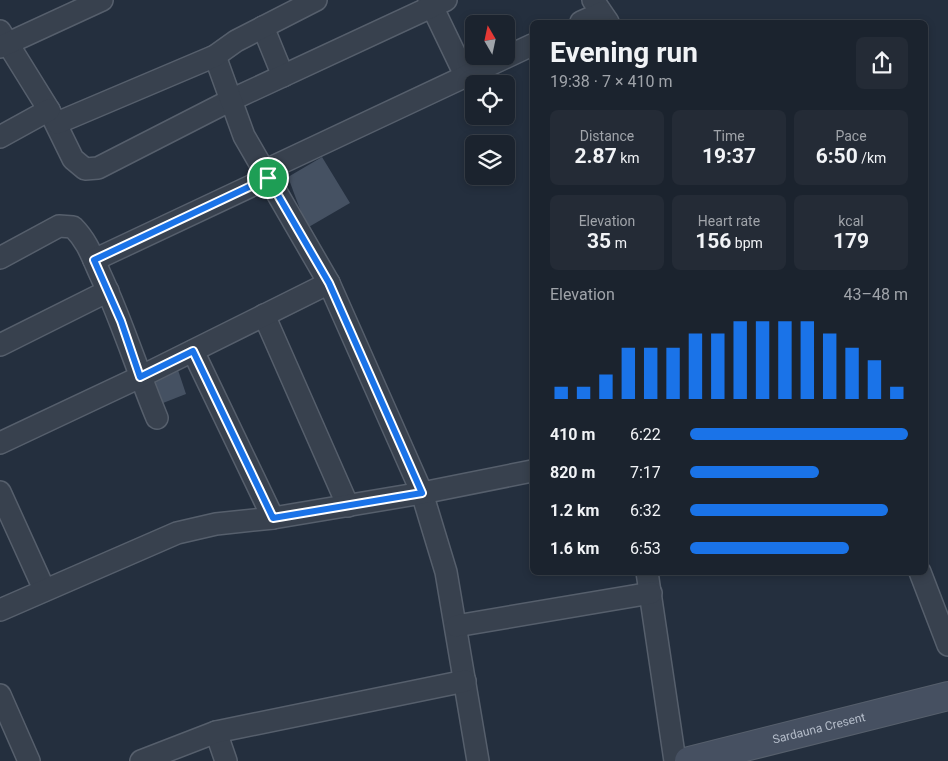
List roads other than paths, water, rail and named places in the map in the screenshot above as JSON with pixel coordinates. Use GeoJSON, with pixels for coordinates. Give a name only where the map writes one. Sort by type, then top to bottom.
{"type":"FeatureCollection","features":[{"type":"Feature","properties":{"kind":"street"},"geometry":{"type":"LineString","coordinates":[[102,0],[3,40],[53,117],[73,158],[85,169],[98,168],[231,100],[436,2],[465,75]]}},
{"type":"Feature","properties":{"kind":"street"},"geometry":{"type":"LineString","coordinates":[[0,137],[215,56],[263,27],[316,0]]}},
{"type":"Feature","properties":{"kind":"street"},"geometry":{"type":"LineString","coordinates":[[585,20],[601,12]]}},
{"type":"Feature","properties":{"kind":"street"},"geometry":{"type":"LineString","coordinates":[[263,27],[283,76]]}},
{"type":"Feature","properties":{"kind":"street"},"geometry":{"type":"LineString","coordinates":[[470,75],[530,46]]}},
{"type":"Feature","properties":{"kind":"street"},"geometry":{"type":"LineString","coordinates":[[215,56],[244,136],[329,283],[422,493],[446,572],[478,761]]}},
{"type":"Feature","properties":{"kind":"street"},"geometry":{"type":"LineString","coordinates":[[94,260],[465,77]]}},
{"type":"Feature","properties":{"kind":"street"},"geometry":{"type":"LineString","coordinates":[[0,258],[59,226],[73,227],[84,238],[108,291],[157,418]]}},
{"type":"Feature","properties":{"kind":"street"},"geometry":{"type":"LineString","coordinates":[[0,443],[140,377],[329,283]]}},
{"type":"Feature","properties":{"kind":"street"},"geometry":{"type":"LineString","coordinates":[[0,345],[108,291]]}},
{"type":"Feature","properties":{"kind":"street"},"geometry":{"type":"LineString","coordinates":[[264,316],[348,506]]}},
{"type":"Feature","properties":{"kind":"street"},"geometry":{"type":"LineString","coordinates":[[193,351],[273,518]]}},
{"type":"Feature","properties":{"kind":"street"},"geometry":{"type":"LineString","coordinates":[[0,610],[44,589],[177,533],[216,524],[273,518],[348,506],[530,471]]}},
{"type":"Feature","properties":{"kind":"street"},"geometry":{"type":"LineString","coordinates":[[0,492],[44,589]]}},
{"type":"Feature","properties":{"kind":"street"},"geometry":{"type":"LineString","coordinates":[[648,575],[675,761]]}},
{"type":"Feature","properties":{"kind":"street"},"geometry":{"type":"LineString","coordinates":[[921,575],[948,645]]}},
{"type":"Feature","properties":{"kind":"street"},"geometry":{"type":"LineString","coordinates":[[456,626],[651,593]]}},
{"type":"Feature","properties":{"kind":"street"},"geometry":{"type":"LineString","coordinates":[[141,761],[216,732],[465,681]]}},
{"type":"Feature","properties":{"kind":"street"},"geometry":{"type":"LineString","coordinates":[[0,695],[29,761]]}},
{"type":"Feature","properties":{"kind":"street","name":"Sardauna Cresent"},"geometry":{"type":"LineString","coordinates":[[688,761],[948,696]]}},
{"type":"Feature","properties":{"kind":"street"},"geometry":{"type":"LineString","coordinates":[[216,732],[226,761]]}}]}
